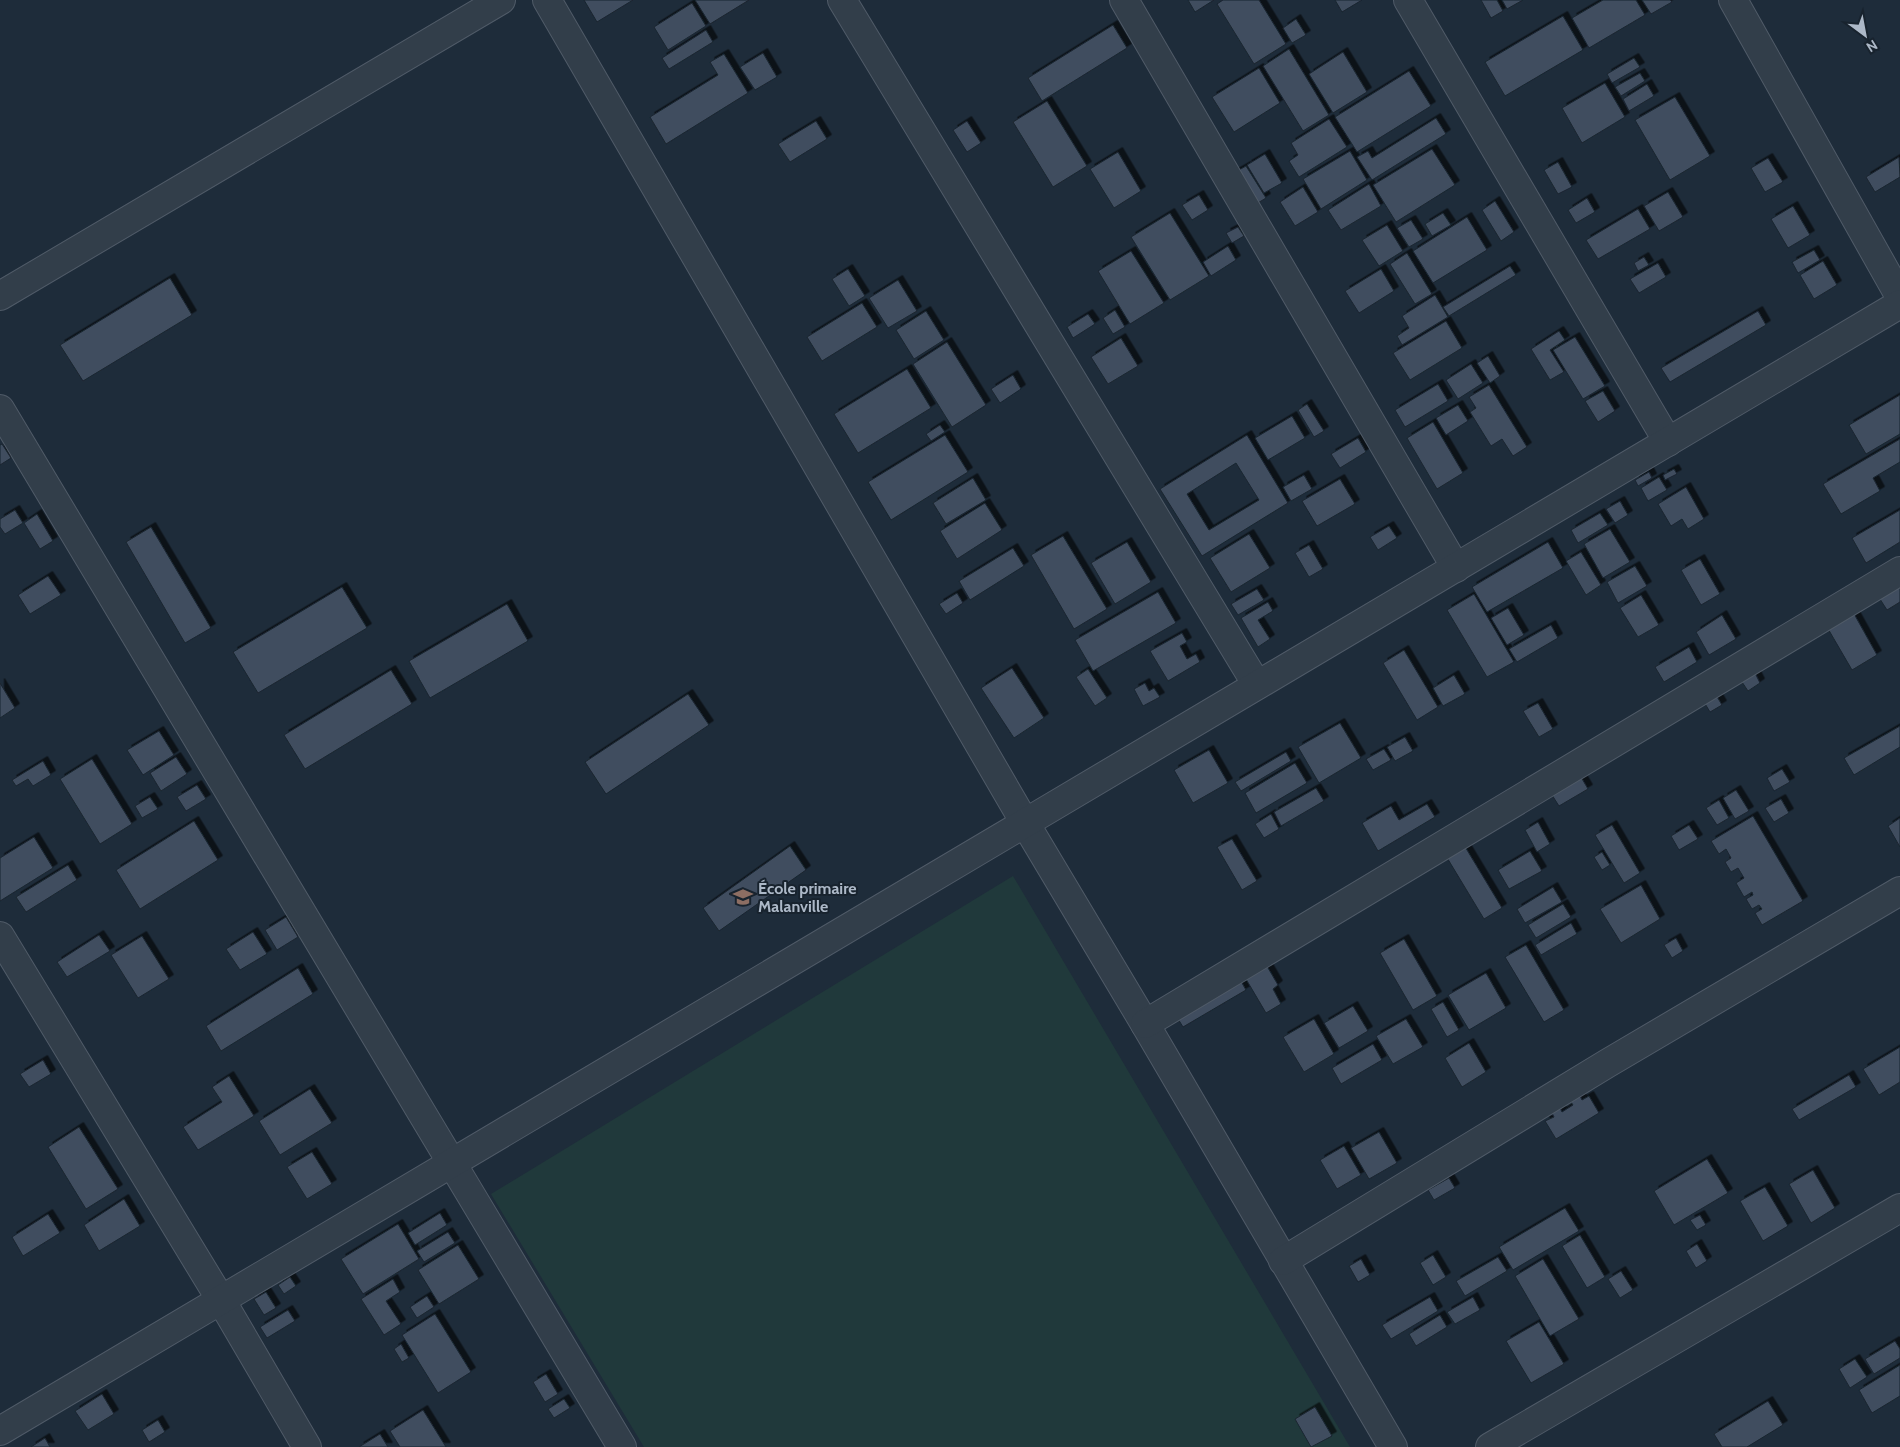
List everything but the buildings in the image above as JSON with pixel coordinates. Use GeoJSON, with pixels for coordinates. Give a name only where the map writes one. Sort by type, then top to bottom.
{"type":"FeatureCollection","features":[{"type":"Feature","properties":{"kind":"street"},"geometry":{"type":"LineString","coordinates":[[0,296],[501,0]]}},
{"type":"Feature","properties":{"kind":"street"},"geometry":{"type":"LineString","coordinates":[[546,0],[1025,823],[1393,1447]]}},
{"type":"Feature","properties":{"kind":"street"},"geometry":{"type":"LineString","coordinates":[[842,0],[1257,685]]}},
{"type":"Feature","properties":{"kind":"street"},"geometry":{"type":"LineString","coordinates":[[1124,0],[1456,568]]}},
{"type":"Feature","properties":{"kind":"street"},"geometry":{"type":"LineString","coordinates":[[1408,0],[1668,442]]}},
{"type":"Feature","properties":{"kind":"street"},"geometry":{"type":"LineString","coordinates":[[1733,0],[1900,297]]}},
{"type":"Feature","properties":{"kind":"street"},"geometry":{"type":"LineString","coordinates":[[0,1431],[1900,304]]}},
{"type":"Feature","properties":{"kind":"street"},"geometry":{"type":"LineString","coordinates":[[0,409],[622,1447]]}},
{"type":"Feature","properties":{"kind":"street"},"geometry":{"type":"LineString","coordinates":[[1145,1024],[1900,571]]}},
{"type":"Feature","properties":{"kind":"street"},"geometry":{"type":"LineString","coordinates":[[1283,1261],[1608,1064],[1900,891]]}},
{"type":"Feature","properties":{"kind":"street"},"geometry":{"type":"LineString","coordinates":[[0,936],[221,1300],[306,1447]]}},
{"type":"Feature","properties":{"kind":"street"},"geometry":{"type":"LineString","coordinates":[[1490,1447],[1900,1208]]}},
{"type":"Feature","properties":{"kind":"green space"},"geometry":{"type":"Polygon","coordinates":[[[1013,876],[1350,1447],[644,1447],[491,1194],[1013,876]]]}},
{"type":"Feature","properties":{"kind":"place","name":"École primaire Malanville"},"geometry":{"type":"Point","coordinates":[743,897]}}]}
